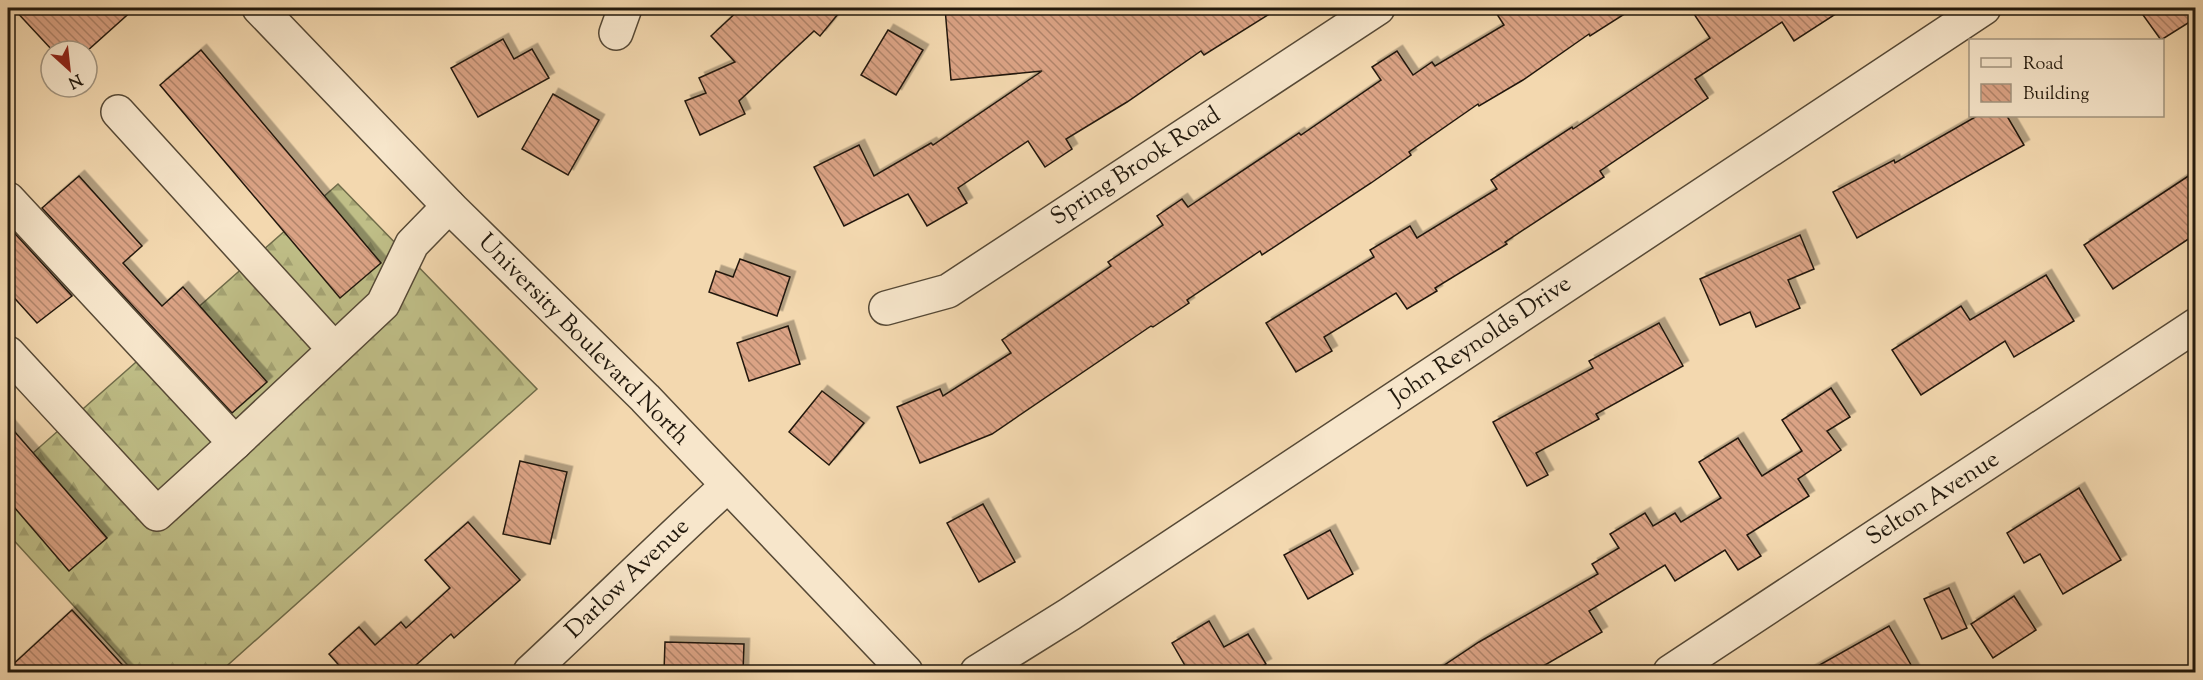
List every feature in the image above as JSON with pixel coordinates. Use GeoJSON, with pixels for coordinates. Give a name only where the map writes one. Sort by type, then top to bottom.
{"type":"FeatureCollection","features":[{"type":"Feature","properties":{"kind":"street","name":"University Boulevard North"},"geometry":{"type":"LineString","coordinates":[[259,8],[449,206],[645,398],[906,672]]}},
{"type":"Feature","properties":{"kind":"street","name":"Spring Brook Road"},"geometry":{"type":"LineString","coordinates":[[886,308],[948,291],[1378,8]]}},
{"type":"Feature","properties":{"kind":"street","name":"John Reynolds Drive"},"geometry":{"type":"LineString","coordinates":[[976,672],[1070,614],[1984,8]]}},
{"type":"Feature","properties":{"kind":"street"},"geometry":{"type":"LineString","coordinates":[[118,112],[334,349]]}},
{"type":"Feature","properties":{"kind":"street"},"geometry":{"type":"LineString","coordinates":[[8,198],[235,444]]}},
{"type":"Feature","properties":{"kind":"street"},"geometry":{"type":"LineString","coordinates":[[8,353],[157,514],[235,444],[383,304],[412,244],[449,206]]}},
{"type":"Feature","properties":{"kind":"street","name":"Selton Avenue"},"geometry":{"type":"LineString","coordinates":[[1670,672],[2196,325]]}},
{"type":"Feature","properties":{"kind":"street","name":"Darlow Avenue"},"geometry":{"type":"LineString","coordinates":[[530,672],[645,560],[727,486]]}},
{"type":"Feature","properties":{"kind":"green space"},"geometry":{"type":"Polygon","coordinates":[[[338,184],[537,389],[220,672],[134,672],[8,534],[8,475],[338,184]]]}},
{"type":"Feature","properties":{"kind":"building"},"geometry":{"type":"Polygon","coordinates":[[[13,8],[135,8],[99,40],[42,39],[13,8]]]}},
{"type":"Feature","properties":{"kind":"building"},"geometry":{"type":"Polygon","coordinates":[[[741,8],[843,8],[820,36],[814,31],[739,101],[745,114],[700,135],[685,101],[706,93],[699,78],[735,62],[711,36],[741,8]]]}},
{"type":"Feature","properties":{"kind":"building"},"geometry":{"type":"Polygon","coordinates":[[[945,8],[1279,8],[1204,55],[1201,51],[1127,102],[1066,139],[1072,149],[1045,167],[1028,141],[958,188],[967,203],[927,226],[908,194],[844,226],[814,167],[859,145],[874,176],[931,143],[933,145],[1042,71],[951,80],[945,8]]]}},
{"type":"Feature","properties":{"kind":"building"},"geometry":{"type":"Polygon","coordinates":[[[1493,8],[1634,8],[1590,36],[1589,34],[1523,80],[1479,106],[1478,104],[1409,152],[1411,155],[1371,183],[1262,255],[1260,251],[1187,300],[1189,303],[1153,327],[1151,326],[992,434],[920,463],[897,407],[940,389],[943,396],[1011,353],[1002,340],[1111,266],[1108,262],[1163,225],[1157,216],[1182,199],[1188,207],[1299,133],[1301,135],[1381,80],[1372,67],[1397,51],[1413,75],[1432,62],[1435,66],[1504,25],[1493,8]]]}},
{"type":"Feature","properties":{"kind":"building"},"geometry":{"type":"Polygon","coordinates":[[[1690,8],[1845,8],[1794,41],[1782,22],[1695,79],[1708,98],[1600,171],[1604,177],[1505,242],[1507,244],[1435,288],[1437,291],[1407,309],[1396,293],[1324,337],[1332,351],[1296,372],[1266,323],[1374,257],[1370,250],[1410,226],[1417,238],[1497,189],[1491,180],[1572,127],[1573,129],[1710,38],[1690,8]]]}},
{"type":"Feature","properties":{"kind":"building"},"geometry":{"type":"Polygon","coordinates":[[[2138,8],[2196,8],[2196,18],[2160,39],[2138,8]]]}},
{"type":"Feature","properties":{"kind":"building"},"geometry":{"type":"Polygon","coordinates":[[[888,30],[923,50],[896,95],[861,75],[888,30]]]}},
{"type":"Feature","properties":{"kind":"building"},"geometry":{"type":"Polygon","coordinates":[[[503,39],[514,59],[532,49],[549,78],[478,117],[451,68],[503,39]]]}},
{"type":"Feature","properties":{"kind":"building"},"geometry":{"type":"Polygon","coordinates":[[[201,50],[381,263],[340,298],[160,85],[201,50]]]}},
{"type":"Feature","properties":{"kind":"building"},"geometry":{"type":"Polygon","coordinates":[[[553,94],[599,120],[568,175],[522,149],[553,94]]]}},
{"type":"Feature","properties":{"kind":"building"},"geometry":{"type":"Polygon","coordinates":[[[1975,117],[2008,117],[2024,145],[1857,238],[1833,192],[1894,160],[1895,163],[1975,117]]]}},
{"type":"Feature","properties":{"kind":"building"},"geometry":{"type":"Polygon","coordinates":[[[2196,171],[2196,234],[2113,289],[2084,245],[2196,171]]]}},
{"type":"Feature","properties":{"kind":"building"},"geometry":{"type":"Polygon","coordinates":[[[79,176],[142,246],[123,263],[162,306],[183,287],[267,382],[232,413],[42,208],[79,176]]]}},
{"type":"Feature","properties":{"kind":"building"},"geometry":{"type":"Polygon","coordinates":[[[8,226],[72,296],[37,323],[8,291],[8,226]]]}},
{"type":"Feature","properties":{"kind":"building"},"geometry":{"type":"Polygon","coordinates":[[[1800,235],[1814,269],[1788,280],[1800,308],[1756,327],[1750,312],[1720,325],[1700,279],[1800,235]]]}},
{"type":"Feature","properties":{"kind":"building"},"geometry":{"type":"Polygon","coordinates":[[[740,259],[790,277],[777,316],[709,292],[716,271],[733,277],[740,259]]]}},
{"type":"Feature","properties":{"kind":"building"},"geometry":{"type":"Polygon","coordinates":[[[2046,275],[2074,321],[2014,357],[2005,341],[1921,395],[1892,350],[1961,306],[1970,320],[2046,275]]]}},
{"type":"Feature","properties":{"kind":"building"},"geometry":{"type":"Polygon","coordinates":[[[1659,323],[1683,366],[1596,414],[1599,419],[1536,453],[1548,475],[1527,486],[1493,422],[1593,368],[1589,361],[1659,323]]]}},
{"type":"Feature","properties":{"kind":"building"},"geometry":{"type":"Polygon","coordinates":[[[788,326],[800,364],[749,381],[737,343],[788,326]]]}},
{"type":"Feature","properties":{"kind":"building"},"geometry":{"type":"Polygon","coordinates":[[[1831,388],[1850,417],[1827,431],[1841,450],[1798,479],[1809,496],[1747,535],[1761,556],[1738,570],[1725,550],[1675,581],[1665,565],[1589,611],[1602,632],[1533,672],[1434,672],[1479,642],[1598,574],[1592,564],[1619,548],[1610,534],[1645,513],[1653,526],[1675,513],[1681,522],[1721,498],[1699,462],[1738,438],[1762,476],[1802,451],[1782,420],[1831,388]]]}},
{"type":"Feature","properties":{"kind":"building"},"geometry":{"type":"Polygon","coordinates":[[[822,391],[864,423],[829,465],[789,432],[822,391]]]}},
{"type":"Feature","properties":{"kind":"building"},"geometry":{"type":"Polygon","coordinates":[[[8,424],[107,538],[69,571],[8,500],[8,424]]]}},
{"type":"Feature","properties":{"kind":"building"},"geometry":{"type":"Polygon","coordinates":[[[520,461],[567,472],[550,544],[503,534],[520,461]]]}},
{"type":"Feature","properties":{"kind":"building"},"geometry":{"type":"Polygon","coordinates":[[[2079,488],[2121,560],[2063,594],[2040,554],[2024,563],[2007,533],[2079,488]]]}},
{"type":"Feature","properties":{"kind":"building"},"geometry":{"type":"Polygon","coordinates":[[[983,504],[1015,562],[979,582],[947,523],[983,504]]]}},
{"type":"Feature","properties":{"kind":"building"},"geometry":{"type":"Polygon","coordinates":[[[468,522],[520,580],[454,638],[451,634],[408,672],[345,672],[329,654],[359,627],[375,645],[401,622],[406,628],[450,588],[425,560],[468,522]]]}},
{"type":"Feature","properties":{"kind":"building"},"geometry":{"type":"Polygon","coordinates":[[[1330,530],[1353,574],[1308,599],[1284,555],[1330,530]]]}},
{"type":"Feature","properties":{"kind":"building"},"geometry":{"type":"Polygon","coordinates":[[[1949,588],[1967,628],[1942,639],[1924,599],[1949,588]]]}},
{"type":"Feature","properties":{"kind":"building"},"geometry":{"type":"Polygon","coordinates":[[[2014,596],[2036,630],[1993,658],[1971,624],[2014,596]]]}},
{"type":"Feature","properties":{"kind":"building"},"geometry":{"type":"Polygon","coordinates":[[[72,610],[129,672],[8,672],[8,669],[72,610]]]}},
{"type":"Feature","properties":{"kind":"building"},"geometry":{"type":"Polygon","coordinates":[[[1209,621],[1224,647],[1248,634],[1266,664],[1251,672],[1181,672],[1187,669],[1172,643],[1209,621]]]}},
{"type":"Feature","properties":{"kind":"building"},"geometry":{"type":"Polygon","coordinates":[[[1889,626],[1915,672],[1807,672],[1889,626]]]}},
{"type":"Feature","properties":{"kind":"building"},"geometry":{"type":"Polygon","coordinates":[[[665,642],[744,644],[743,672],[664,672],[665,642]]]}}]}
